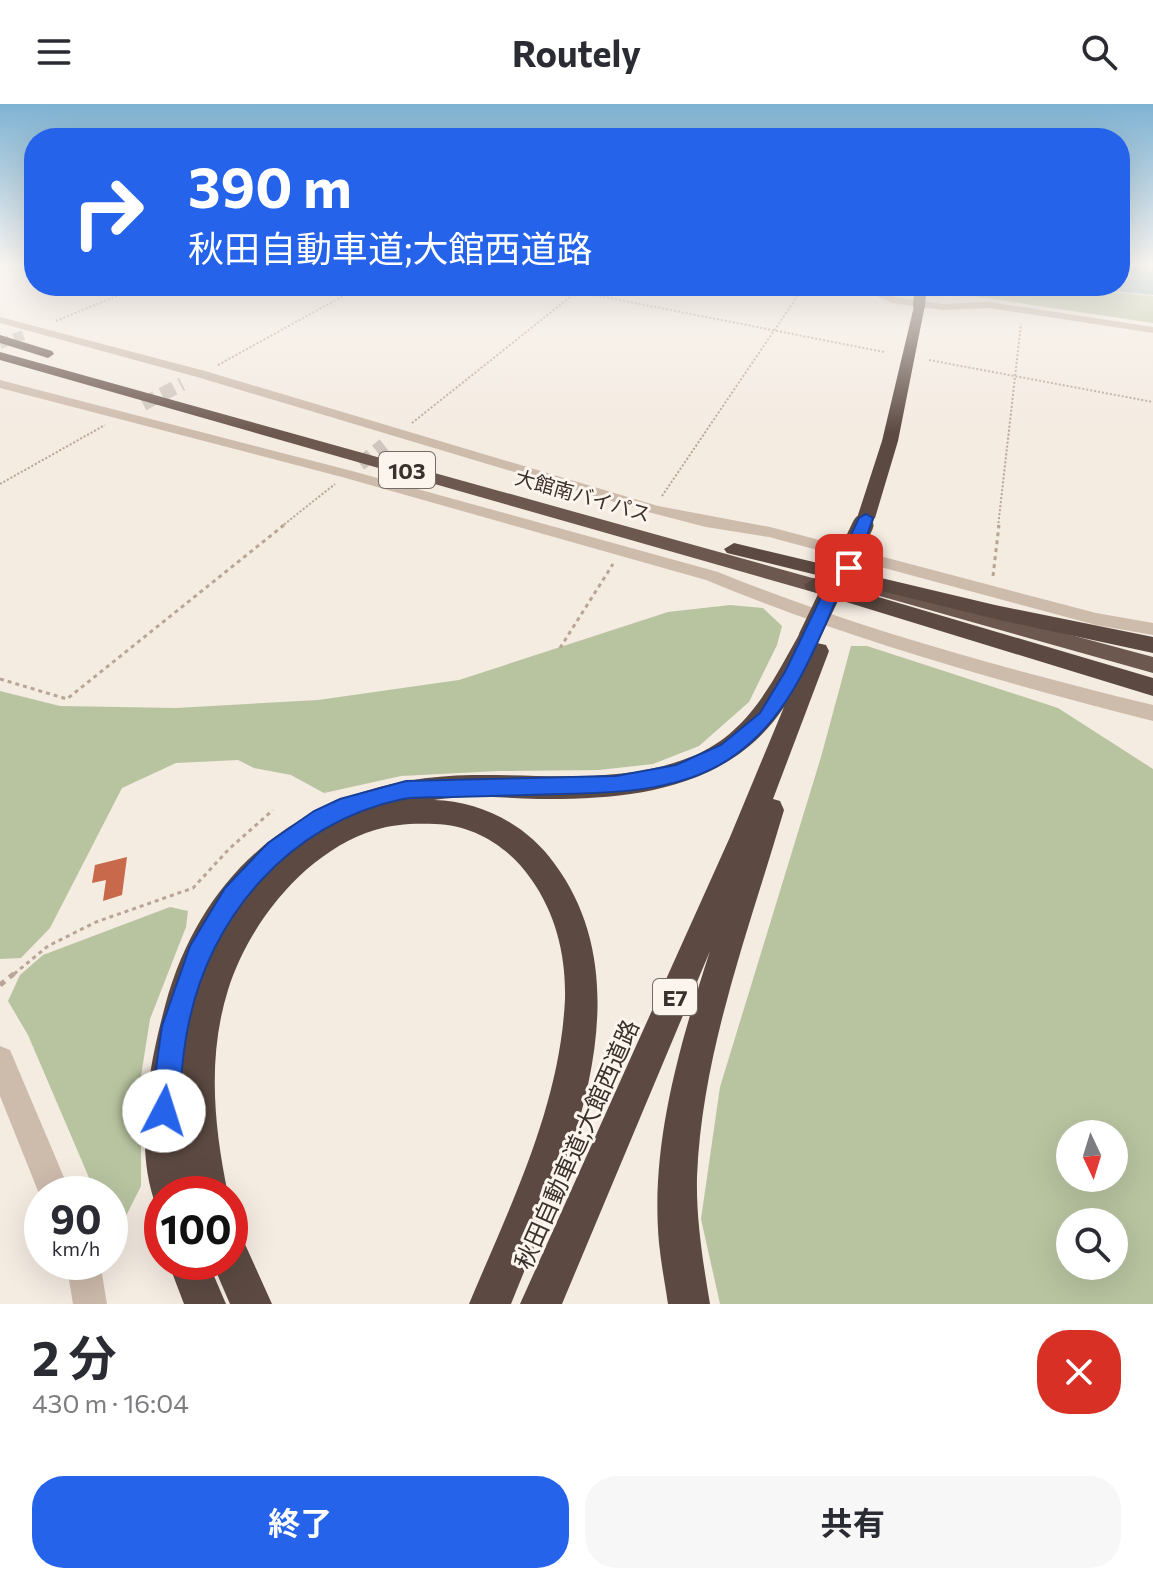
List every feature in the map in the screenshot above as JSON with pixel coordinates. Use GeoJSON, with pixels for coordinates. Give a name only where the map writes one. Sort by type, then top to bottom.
{"type":"FeatureCollection","features":[{"type":"Feature","properties":{"kind":"highway","name":"秋田自動車道;大館西道路"},"geometry":{"type":"LineString","coordinates":[[541,1304],[744,837],[805,688],[816,639],[866,518],[890,441],[916,321]]}},
{"type":"Feature","properties":{"kind":"highway"},"geometry":{"type":"LineString","coordinates":[[0,339],[138,388]]}},
{"type":"Feature","properties":{"kind":"highway","name":"大館南バイパス"},"geometry":{"type":"LineString","coordinates":[[0,347],[814,585],[1153,679]]}},
{"type":"Feature","properties":{"kind":"highway","name":"大館南バイパス"},"geometry":{"type":"LineString","coordinates":[[0,356],[138,388],[1153,665]]}},
{"type":"Feature","properties":{"kind":"highway"},"geometry":{"type":"LineString","coordinates":[[0,363],[138,388]]}},
{"type":"Feature","properties":{"kind":"highway"},"geometry":{"type":"LineString","coordinates":[[734,549],[995,612],[1153,645]]}},
{"type":"Feature","properties":{"kind":"highway"},"geometry":{"type":"LineString","coordinates":[[814,585],[1153,687]]}},
{"type":"Feature","properties":{"kind":"highway"},"geometry":{"type":"LineString","coordinates":[[169,1176],[164,1111],[168,1065],[186,989],[199,954],[217,920],[253,871],[275,850],[321,818],[347,805],[406,790],[616,784],[663,777],[705,763],[728,750],[766,718],[816,639]]}},
{"type":"Feature","properties":{"kind":"highway"},"geometry":{"type":"LineString","coordinates":[[689,1304],[681,1272],[676,1223],[676,1176],[690,1078],[805,688]]}},
{"type":"Feature","properties":{"kind":"highway"},"geometry":{"type":"LineString","coordinates":[[205,1176],[196,1102],[198,1056],[206,1010],[221,964],[263,893],[315,845],[373,818],[403,811],[432,811],[486,823],[510,836],[529,853],[561,901],[572,930],[581,997],[579,1034],[557,1128],[490,1304]]}},
{"type":"Feature","properties":{"kind":"highway"},"geometry":{"type":"LineString","coordinates":[[195,1280],[205,1304]]}},
{"type":"Feature","properties":{"kind":"highway"},"geometry":{"type":"LineString","coordinates":[[240,1280],[251,1304]]}},
{"type":"Feature","properties":{"kind":"street"},"geometry":{"type":"LineString","coordinates":[[5,321],[201,374],[653,509],[706,522],[770,532],[1096,619],[1153,629]]}},
{"type":"Feature","properties":{"kind":"street"},"geometry":{"type":"LineString","coordinates":[[1094,321],[1153,330]]}},
{"type":"Feature","properties":{"kind":"street"},"geometry":{"type":"LineString","coordinates":[[26,334],[39,328]]}},
{"type":"Feature","properties":{"kind":"street"},"geometry":{"type":"LineString","coordinates":[[182,384],[201,374]]}},
{"type":"Feature","properties":{"kind":"street"},"geometry":{"type":"LineString","coordinates":[[0,384],[353,469],[712,576],[763,597],[1018,679],[1153,713]]}},
{"type":"Feature","properties":{"kind":"street"},"geometry":{"type":"LineString","coordinates":[[124,415],[143,404]]}},
{"type":"Feature","properties":{"kind":"street"},"geometry":{"type":"LineString","coordinates":[[384,445],[398,435]]}},
{"type":"Feature","properties":{"kind":"street"},"geometry":{"type":"LineString","coordinates":[[0,1060],[48,1176]]}},
{"type":"Feature","properties":{"kind":"street"},"geometry":{"type":"LineString","coordinates":[[86,1280],[90,1304]]}},
{"type":"Feature","properties":{"kind":"path"},"geometry":{"type":"LineString","coordinates":[[39,328],[56,321]]}},
{"type":"Feature","properties":{"kind":"path"},"geometry":{"type":"LineString","coordinates":[[201,374],[297,321]]}},
{"type":"Feature","properties":{"kind":"path"},"geometry":{"type":"LineString","coordinates":[[398,435],[541,321]]}},
{"type":"Feature","properties":{"kind":"path"},"geometry":{"type":"LineString","coordinates":[[723,321],[884,352]]}},
{"type":"Feature","properties":{"kind":"path"},"geometry":{"type":"LineString","coordinates":[[653,509],[781,321]]}},
{"type":"Feature","properties":{"kind":"path"},"geometry":{"type":"LineString","coordinates":[[992,592],[1021,324]]}},
{"type":"Feature","properties":{"kind":"path"},"geometry":{"type":"LineString","coordinates":[[929,360],[1153,402]]}},
{"type":"Feature","properties":{"kind":"path"},"geometry":{"type":"LineString","coordinates":[[0,484],[124,415]]}},
{"type":"Feature","properties":{"kind":"path"},"geometry":{"type":"LineString","coordinates":[[0,679],[67,699],[353,469]]}},
{"type":"Feature","properties":{"kind":"path"},"geometry":{"type":"LineString","coordinates":[[560,648],[622,551]]}},
{"type":"Feature","properties":{"kind":"path"},"geometry":{"type":"LineString","coordinates":[[0,985],[48,946],[96,922],[193,888],[229,849],[273,810]]}},
{"type":"Feature","properties":{"kind":"green space"},"geometry":{"type":"Polygon","coordinates":[[[730,605],[763,608],[782,626],[777,645],[749,702],[699,746],[653,764],[599,770],[401,776],[324,793],[291,775],[254,768],[238,760],[176,763],[122,788],[50,928],[21,958],[0,959],[0,691],[60,706],[176,708],[318,700],[459,680],[668,612],[730,605]]]}},
{"type":"Feature","properties":{"kind":"green space"},"geometry":{"type":"Polygon","coordinates":[[[851,646],[867,646],[1058,708],[1153,769],[1153,1304],[720,1304],[701,1219],[720,1087],[821,757],[851,646]]]}},
{"type":"Feature","properties":{"kind":"green space"},"geometry":{"type":"Polygon","coordinates":[[[170,907],[188,911],[186,927],[150,1019],[141,1076],[141,1186],[128,1212],[128,1176],[88,1176],[28,1035],[8,1001],[20,975],[43,955],[170,907]]]}},
{"type":"Feature","properties":{"kind":"building"},"geometry":{"type":"Polygon","coordinates":[[[127,857],[122,895],[103,901],[106,880],[92,883],[95,865],[127,857]]]}},
{"type":"Feature","properties":{"kind":"tunnel"},"geometry":{"type":"LineString","coordinates":[[0,344],[26,334]]}},
{"type":"Feature","properties":{"kind":"tunnel"},"geometry":{"type":"LineString","coordinates":[[143,404],[182,384]]}},
{"type":"Feature","properties":{"kind":"tunnel"},"geometry":{"type":"LineString","coordinates":[[360,464],[384,445]]}},
{"type":"Feature","properties":{"kind":"route"},"geometry":{"type":"LineString","coordinates":[[164,1111],[175,1026],[199,954],[233,895],[275,850],[321,818],[347,805],[406,790],[484,785],[616,784],[677,774],[705,763],[748,735],[766,718],[781,696],[866,518],[849,568]]}}]}
